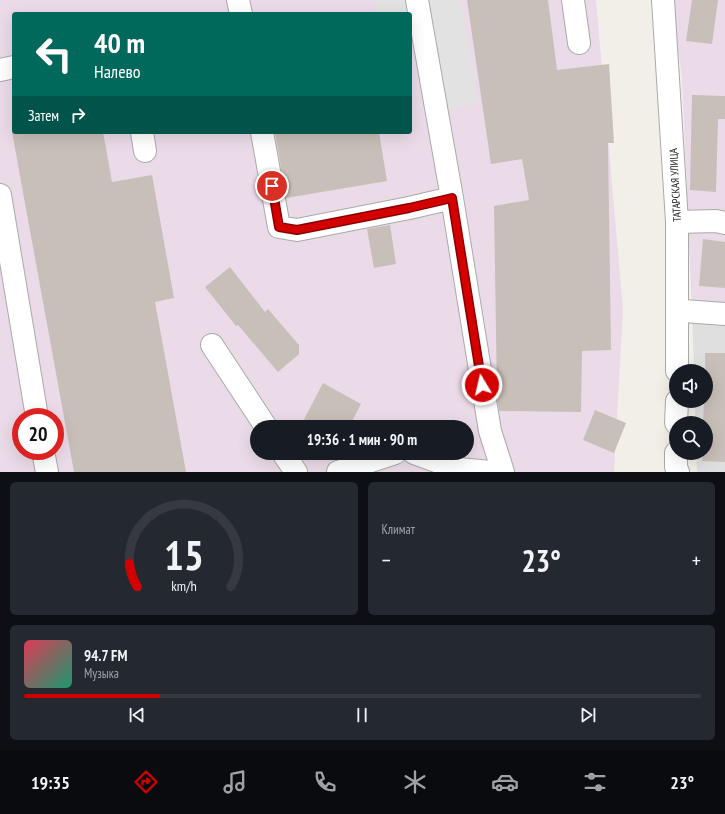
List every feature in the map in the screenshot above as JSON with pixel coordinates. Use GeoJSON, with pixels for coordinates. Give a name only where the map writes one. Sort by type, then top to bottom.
{"type":"FeatureCollection","features":[{"type":"Feature","properties":{"kind":"street"},"geometry":{"type":"LineString","coordinates":[[238,0],[241,12]]}},
{"type":"Feature","properties":{"kind":"street"},"geometry":{"type":"LineString","coordinates":[[417,0],[452,198],[490,431],[503,472]]}},
{"type":"Feature","properties":{"kind":"street"},"geometry":{"type":"LineString","coordinates":[[573,0],[579,43]]}},
{"type":"Feature","properties":{"kind":"street","name":"ТАТАРСКАЯ УЛИЦА"},"geometry":{"type":"LineString","coordinates":[[663,0],[678,222],[677,364]]}},
{"type":"Feature","properties":{"kind":"street"},"geometry":{"type":"LineString","coordinates":[[0,70],[12,67]]}},
{"type":"Feature","properties":{"kind":"street"},"geometry":{"type":"LineString","coordinates":[[262,134],[279,227],[297,230],[452,198]]}},
{"type":"Feature","properties":{"kind":"street"},"geometry":{"type":"LineString","coordinates":[[0,195],[36,408]]}},
{"type":"Feature","properties":{"kind":"street"},"geometry":{"type":"LineString","coordinates":[[678,222],[716,221],[725,223]]}},
{"type":"Feature","properties":{"kind":"street"},"geometry":{"type":"LineString","coordinates":[[677,312],[684,311],[725,314]]}},
{"type":"Feature","properties":{"kind":"street"},"geometry":{"type":"LineString","coordinates":[[212,345],[261,420]]}},
{"type":"Feature","properties":{"kind":"street"},"geometry":{"type":"LineString","coordinates":[[45,460],[47,472]]}},
{"type":"Feature","properties":{"kind":"street"},"geometry":{"type":"LineString","coordinates":[[288,460],[296,472]]}},
{"type":"Feature","properties":{"kind":"street"},"geometry":{"type":"LineString","coordinates":[[338,472],[374,460]]}},
{"type":"Feature","properties":{"kind":"street"},"geometry":{"type":"LineString","coordinates":[[435,460],[458,468],[491,472]]}},
{"type":"Feature","properties":{"kind":"shaded area"},"geometry":{"type":"Polygon","coordinates":[[[0,0],[596,0],[623,309],[614,472],[0,472],[0,0]]]}},
{"type":"Feature","properties":{"kind":"shaded area"},"geometry":{"type":"Polygon","coordinates":[[[374,0],[407,0],[410,12],[376,12],[374,0]]]}},
{"type":"Feature","properties":{"kind":"shaded area"},"geometry":{"type":"Polygon","coordinates":[[[425,0],[461,0],[478,103],[442,111],[425,0]]]}},
{"type":"Feature","properties":{"kind":"shaded area"},"geometry":{"type":"Polygon","coordinates":[[[671,0],[725,0],[725,314],[692,313],[682,77],[671,0]]]}},
{"type":"Feature","properties":{"kind":"shaded area"},"geometry":{"type":"Polygon","coordinates":[[[692,313],[725,314],[725,472],[697,472],[696,460],[713,460],[713,416],[695,416],[695,408],[713,408],[713,364],[694,364],[692,313]]]}},
{"type":"Feature","properties":{"kind":"building"},"geometry":{"type":"Polygon","coordinates":[[[467,0],[548,0],[557,70],[609,64],[614,143],[608,143],[611,350],[582,351],[581,412],[499,411],[497,395],[494,206],[529,200],[522,159],[491,164],[467,0]]]}},
{"type":"Feature","properties":{"kind":"building"},"geometry":{"type":"Polygon","coordinates":[[[692,0],[718,0],[712,44],[686,41],[692,0]]]}},
{"type":"Feature","properties":{"kind":"building"},"geometry":{"type":"Polygon","coordinates":[[[692,95],[725,96],[725,119],[718,119],[716,192],[690,190],[692,95]]]}},
{"type":"Feature","properties":{"kind":"building"},"geometry":{"type":"Polygon","coordinates":[[[12,134],[103,134],[112,182],[152,175],[174,298],[155,302],[186,472],[74,472],[64,417],[64,408],[62,408],[12,134]]]}},
{"type":"Feature","properties":{"kind":"building"},"geometry":{"type":"Polygon","coordinates":[[[275,134],[379,134],[387,181],[286,198],[275,134]]]}},
{"type":"Feature","properties":{"kind":"building"},"geometry":{"type":"Polygon","coordinates":[[[390,225],[396,264],[374,268],[367,229],[390,225]]]}},
{"type":"Feature","properties":{"kind":"building"},"geometry":{"type":"Polygon","coordinates":[[[703,239],[725,242],[725,288],[699,286],[703,239]]]}},
{"type":"Feature","properties":{"kind":"building"},"geometry":{"type":"Polygon","coordinates":[[[230,267],[265,312],[268,309],[299,345],[299,354],[278,372],[238,325],[236,326],[205,287],[230,267]]]}},
{"type":"Feature","properties":{"kind":"building"},"geometry":{"type":"Polygon","coordinates":[[[705,353],[725,353],[725,462],[702,461],[713,460],[713,416],[703,416],[704,408],[713,408],[713,364],[705,364],[705,353]]]}},
{"type":"Feature","properties":{"kind":"building"},"geometry":{"type":"Polygon","coordinates":[[[323,383],[361,404],[353,420],[304,420],[323,383]]]}},
{"type":"Feature","properties":{"kind":"building"},"geometry":{"type":"Polygon","coordinates":[[[595,410],[626,423],[614,453],[583,440],[595,410]]]}},
{"type":"Feature","properties":{"kind":"route"},"geometry":{"type":"LineString","coordinates":[[272,186],[279,227],[297,230],[452,198],[482,385]]}}]}
